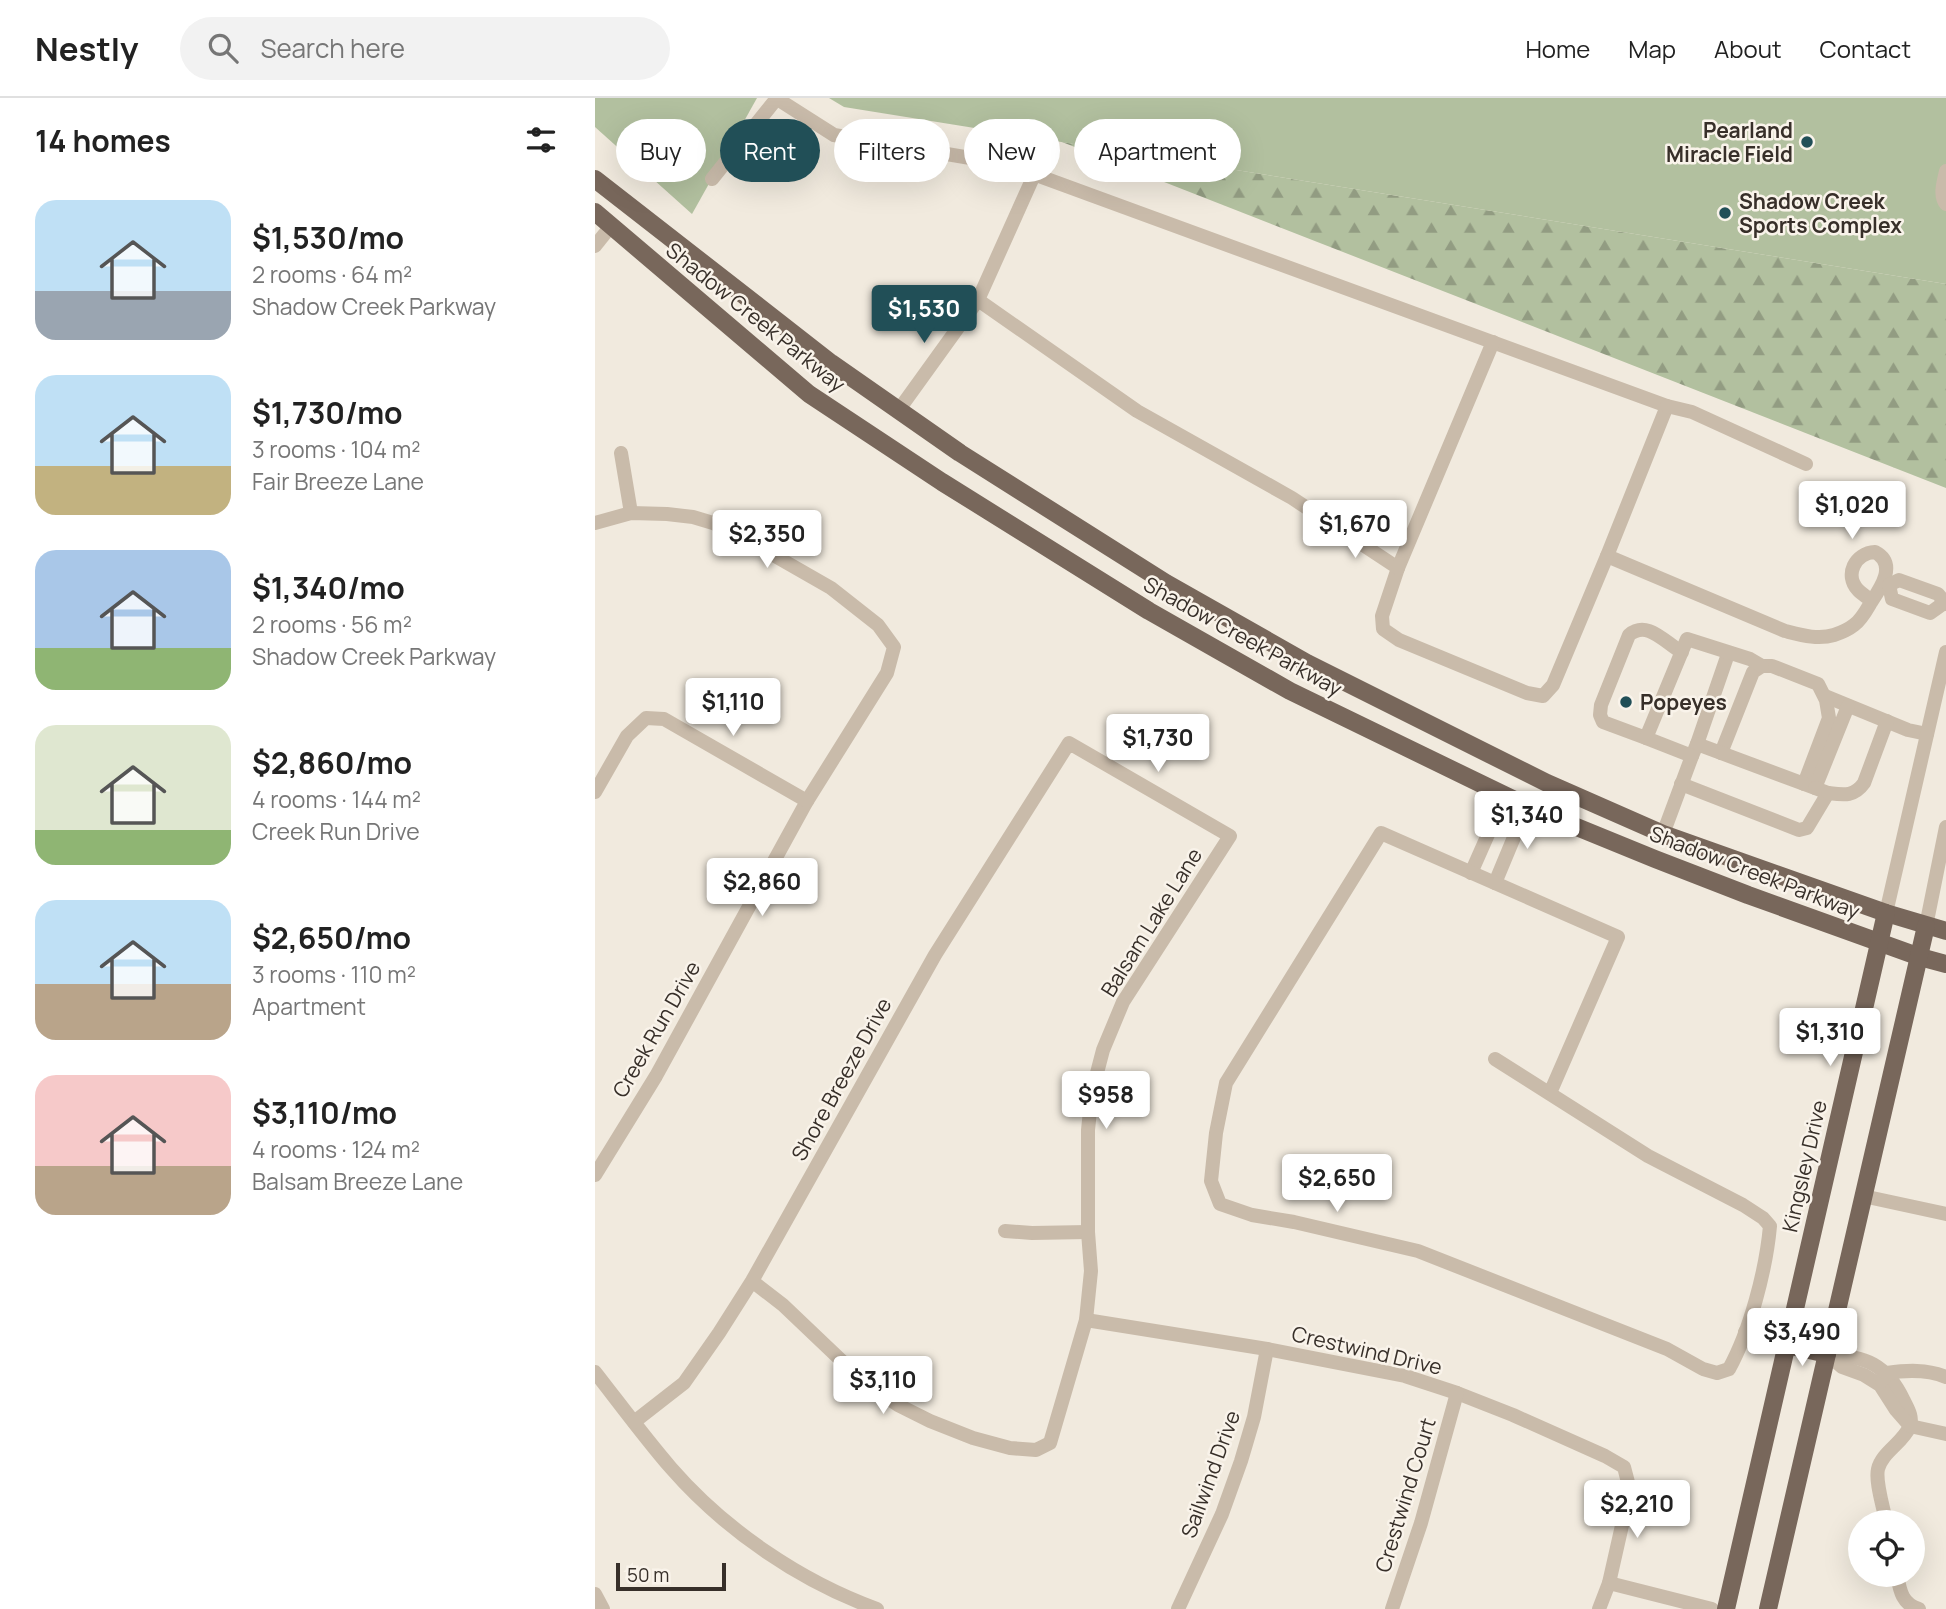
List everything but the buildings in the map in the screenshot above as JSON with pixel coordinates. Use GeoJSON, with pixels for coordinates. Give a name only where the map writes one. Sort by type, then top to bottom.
{"type":"FeatureCollection","features":[{"type":"Feature","properties":{"kind":"main road","name":"Shadow Creek Parkway"},"geometry":{"type":"LineString","coordinates":[[595,178],[831,363],[898,411],[1166,583],[1296,656],[1547,783],[1663,834],[1946,932]]}},
{"type":"Feature","properties":{"kind":"main road","name":"Shadow Creek Parkway"},"geometry":{"type":"LineString","coordinates":[[595,212],[809,394],[942,482],[1149,611],[1278,684],[1401,747],[1527,806],[1667,864],[1879,943],[1946,964]]}},
{"type":"Feature","properties":{"kind":"main road","name":"Kingsley Drive"},"geometry":{"type":"LineString","coordinates":[[1726,1609],[1886,913]]}},
{"type":"Feature","properties":{"kind":"main road"},"geometry":{"type":"LineString","coordinates":[[1768,1609],[1926,926]]}},
{"type":"Feature","properties":{"kind":"main road"},"geometry":{"type":"LineString","coordinates":[[1787,1345],[1827,1354]]}},
{"type":"Feature","properties":{"kind":"street"},"geometry":{"type":"LineString","coordinates":[[712,179],[776,98],[834,135],[964,157]]}},
{"type":"Feature","properties":{"kind":"street"},"geometry":{"type":"LineString","coordinates":[[1946,171],[1942,192],[1946,204]]}},
{"type":"Feature","properties":{"kind":"street"},"geometry":{"type":"LineString","coordinates":[[898,411],[978,300],[1031,182]]}},
{"type":"Feature","properties":{"kind":"street"},"geometry":{"type":"LineString","coordinates":[[1059,182],[1667,406],[1692,412],[1806,464]]}},
{"type":"Feature","properties":{"kind":"street"},"geometry":{"type":"LineString","coordinates":[[595,246],[611,226]]}},
{"type":"Feature","properties":{"kind":"street"},"geometry":{"type":"LineString","coordinates":[[978,300],[1137,411],[1292,498],[1398,568]]}},
{"type":"Feature","properties":{"kind":"street"},"geometry":{"type":"LineString","coordinates":[[1493,342],[1398,568],[1382,616],[1383,629],[1399,640],[1527,693],[1542,696],[1553,685],[1667,406]]}},
{"type":"Feature","properties":{"kind":"street"},"geometry":{"type":"LineString","coordinates":[[595,523],[631,513],[621,453]]}},
{"type":"Feature","properties":{"kind":"street","name":"Creek Run Drive"},"geometry":{"type":"LineString","coordinates":[[595,1175],[656,1076],[807,801],[887,673],[894,647],[879,625],[831,588],[743,537],[693,517],[631,513]]}},
{"type":"Feature","properties":{"kind":"street"},"geometry":{"type":"LineString","coordinates":[[1607,556],[1786,631],[1812,637],[1833,635],[1853,626],[1887,584],[1899,580],[1938,594],[1945,604],[1930,613],[1892,599],[1887,584],[1883,558],[1875,552],[1866,552],[1859,557],[1852,574],[1858,590],[1872,601]]}},
{"type":"Feature","properties":{"kind":"street"},"geometry":{"type":"LineString","coordinates":[[1682,652],[1673,648],[1666,638],[1642,629],[1629,635],[1601,705],[1600,715],[1603,722],[1646,738],[1694,750],[1721,753],[1816,788],[1849,796],[1864,783],[1887,721]]}},
{"type":"Feature","properties":{"kind":"street"},"geometry":{"type":"LineString","coordinates":[[1646,738],[1687,639],[1818,684],[1825,695],[1829,718],[1811,824],[1807,828],[1799,830],[1681,784]]}},
{"type":"Feature","properties":{"kind":"street","name":"Kingsley Drive"},"geometry":{"type":"LineString","coordinates":[[1886,913],[1946,652]]}},
{"type":"Feature","properties":{"kind":"street"},"geometry":{"type":"LineString","coordinates":[[1663,834],[1728,654]]}},
{"type":"Feature","properties":{"kind":"street"},"geometry":{"type":"LineString","coordinates":[[1721,753],[1753,672],[1762,666]]}},
{"type":"Feature","properties":{"kind":"street"},"geometry":{"type":"LineString","coordinates":[[1825,695],[1908,730],[1927,734]]}},
{"type":"Feature","properties":{"kind":"street"},"geometry":{"type":"LineString","coordinates":[[1816,788],[1848,706]]}},
{"type":"Feature","properties":{"kind":"street"},"geometry":{"type":"LineString","coordinates":[[595,792],[627,736],[646,718],[664,719],[807,801]]}},
{"type":"Feature","properties":{"kind":"street","name":"Balsam Lake Lane"},"geometry":{"type":"LineString","coordinates":[[752,1281],[783,1305],[866,1384],[898,1405],[973,1438],[1010,1448],[1036,1450],[1050,1443],[1086,1320],[1091,1271],[1088,1232],[1088,1130],[1092,1092],[1103,1050],[1123,1002],[1230,836],[1069,743]]}},
{"type":"Feature","properties":{"kind":"street","name":"Shore Breeze Drive"},"geometry":{"type":"LineString","coordinates":[[634,1422],[684,1384],[719,1333],[752,1281],[935,955],[1069,743]]}},
{"type":"Feature","properties":{"kind":"street"},"geometry":{"type":"LineString","coordinates":[[1471,873],[1505,796]]}},
{"type":"Feature","properties":{"kind":"street"},"geometry":{"type":"LineString","coordinates":[[1495,883],[1527,806]]}},
{"type":"Feature","properties":{"kind":"street"},"geometry":{"type":"LineString","coordinates":[[1926,926],[1946,827]]}},
{"type":"Feature","properties":{"kind":"street"},"geometry":{"type":"LineString","coordinates":[[1495,1059],[1648,1156],[1743,1205],[1770,1226],[1768,1253],[1741,1347],[1729,1369],[1717,1373],[1703,1369],[1667,1349],[1418,1251],[1252,1215],[1220,1204],[1211,1181],[1216,1133],[1227,1083],[1381,833],[1618,937],[1550,1093]]}},
{"type":"Feature","properties":{"kind":"street"},"geometry":{"type":"LineString","coordinates":[[1863,1196],[1946,1214]]}},
{"type":"Feature","properties":{"kind":"street"},"geometry":{"type":"LineString","coordinates":[[1005,1231],[1088,1232]]}},
{"type":"Feature","properties":{"kind":"street","name":"Crestwind Drive"},"geometry":{"type":"LineString","coordinates":[[1086,1320],[1267,1349],[1405,1376],[1513,1415],[1605,1456],[1624,1467],[1630,1490],[1609,1583]]}},
{"type":"Feature","properties":{"kind":"street"},"geometry":{"type":"LineString","coordinates":[[1745,1332],[1787,1345]]}},
{"type":"Feature","properties":{"kind":"street","name":"Sailwind Drive"},"geometry":{"type":"LineString","coordinates":[[1178,1609],[1221,1514],[1241,1461],[1254,1417],[1267,1349]]}},
{"type":"Feature","properties":{"kind":"street"},"geometry":{"type":"LineString","coordinates":[[1827,1354],[1849,1355],[1871,1362],[1884,1379],[1899,1390],[1911,1416],[1910,1426],[1878,1465],[1877,1475],[1884,1510]]}},
{"type":"Feature","properties":{"kind":"street"},"geometry":{"type":"LineString","coordinates":[[1884,1379],[1906,1370],[1945,1375]]}},
{"type":"Feature","properties":{"kind":"street"},"geometry":{"type":"LineString","coordinates":[[595,1372],[672,1469],[703,1501],[735,1528],[771,1555],[813,1580],[877,1609]]}},
{"type":"Feature","properties":{"kind":"street","name":"Crestwind Court"},"geometry":{"type":"LineString","coordinates":[[1392,1609],[1422,1523],[1457,1393]]}},
{"type":"Feature","properties":{"kind":"street"},"geometry":{"type":"LineString","coordinates":[[1910,1426],[1946,1434]]}},
{"type":"Feature","properties":{"kind":"street"},"geometry":{"type":"LineString","coordinates":[[1599,1609],[1609,1583],[1711,1609]]}},
{"type":"Feature","properties":{"kind":"street"},"geometry":{"type":"LineString","coordinates":[[1900,1587],[1906,1602],[1919,1609]]}},
{"type":"Feature","properties":{"kind":"street"},"geometry":{"type":"LineString","coordinates":[[595,1594],[603,1609]]}},
{"type":"Feature","properties":{"kind":"green space"},"geometry":{"type":"Polygon","coordinates":[[[595,98],[757,98],[745,119],[720,119],[720,164],[692,214],[656,182],[706,182],[706,119],[616,119],[616,146],[595,127],[595,98]]]}},
{"type":"Feature","properties":{"kind":"green space","name":"Shadow Creek Sports Complex"},"geometry":{"type":"Polygon","coordinates":[[[829,98],[1946,98],[1946,284],[1241,171],[1241,119],[1074,119],[1074,144],[1060,142],[1060,119],[964,119],[964,126],[950,124],[950,119],[919,119],[844,107],[829,98]]]}},
{"type":"Feature","properties":{"kind":"green space"},"geometry":{"type":"Polygon","coordinates":[[[1241,171],[1946,284],[1946,488],[1164,182],[1241,182],[1241,171]]]}},
{"type":"Feature","properties":{"kind":"place","name":"Pearland Miracle Field"},"geometry":{"type":"Point","coordinates":[1807,142]}},
{"type":"Feature","properties":{"kind":"place","name":"Shadow Creek Sports Complex"},"geometry":{"type":"Point","coordinates":[1725,213]}},
{"type":"Feature","properties":{"kind":"place","name":"Popeyes"},"geometry":{"type":"Point","coordinates":[1626,702]}}]}
